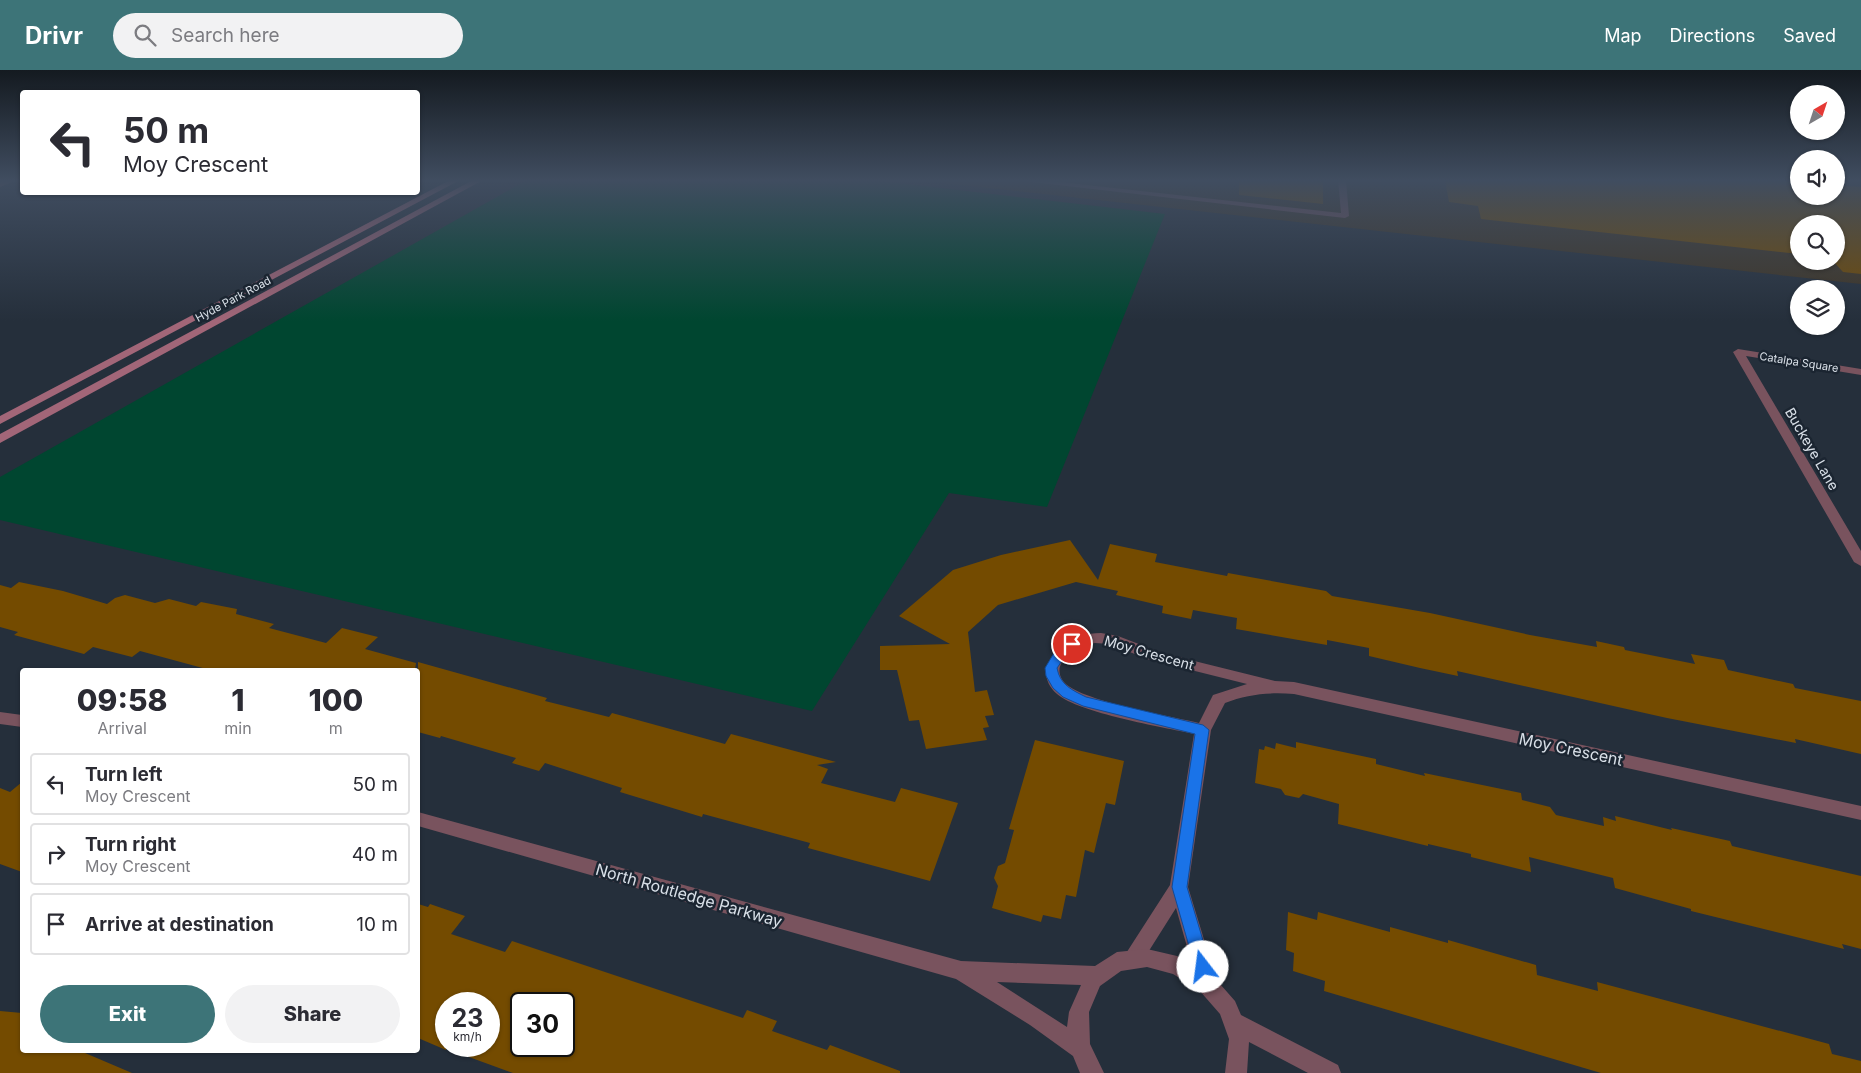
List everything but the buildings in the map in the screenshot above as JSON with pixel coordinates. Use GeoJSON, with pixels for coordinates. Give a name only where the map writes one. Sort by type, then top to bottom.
{"type":"FeatureCollection","features":[{"type":"Feature","properties":{"kind":"main road","name":"Hyde Park Road"},"geometry":{"type":"LineString","coordinates":[[0,420],[367,227]]}},
{"type":"Feature","properties":{"kind":"main road","name":"Hyde Park Road"},"geometry":{"type":"LineString","coordinates":[[0,439],[392,227]]}},
{"type":"Feature","properties":{"kind":"street","name":"Catalpa Square"},"geometry":{"type":"LineString","coordinates":[[1738,352],[1860,374]]}},
{"type":"Feature","properties":{"kind":"street","name":"Buckeye Lane"},"geometry":{"type":"LineString","coordinates":[[1738,352],[1861,562]]}},
{"type":"Feature","properties":{"kind":"street","name":"Moy Crescent"},"geometry":{"type":"LineString","coordinates":[[1203,730],[1083,701],[1057,685],[1052,676],[1051,668],[1061,652],[1072,644],[1104,637],[1146,654],[1280,686],[1861,813]]}},
{"type":"Feature","properties":{"kind":"street","name":"Moy Crescent"},"geometry":{"type":"LineString","coordinates":[[1133,958],[1179,887],[1203,730],[1219,699],[1240,690],[1280,686]]}},
{"type":"Feature","properties":{"kind":"street"},"geometry":{"type":"LineString","coordinates":[[0,718],[20,721]]}},
{"type":"Feature","properties":{"kind":"street","name":"North Routledge Parkway"},"geometry":{"type":"LineString","coordinates":[[420,820],[961,971],[1096,976]]}},
{"type":"Feature","properties":{"kind":"street","name":"Moy Crescent"},"geometry":{"type":"LineString","coordinates":[[1179,887],[1206,982]]}},
{"type":"Feature","properties":{"kind":"street"},"geometry":{"type":"LineString","coordinates":[[1093,1073],[1081,1050],[1077,1022],[1082,996],[1096,976],[1119,961],[1133,958],[1158,958],[1183,966],[1206,982],[1223,1001],[1234,1023],[1239,1044],[1236,1073]]}},
{"type":"Feature","properties":{"kind":"street","name":"North Routledge Parkway"},"geometry":{"type":"LineString","coordinates":[[961,971],[1037,1018],[1081,1050]]}},
{"type":"Feature","properties":{"kind":"street"},"geometry":{"type":"LineString","coordinates":[[1234,1023],[1330,1073]]}},
{"type":"Feature","properties":{"kind":"shaded area"},"geometry":{"type":"Polygon","coordinates":[[[1341,227],[1790,227],[1790,270],[1845,270],[1845,227],[1861,227],[1861,284],[1845,282],[1845,280],[1825,280],[1341,227]]]}},
{"type":"Feature","properties":{"kind":"green space"},"geometry":{"type":"Polygon","coordinates":[[[444,227],[1160,227],[1047,507],[949,493],[812,711],[0,520],[0,477],[444,227]]]}},
{"type":"Feature","properties":{"kind":"route"},"geometry":{"type":"LineString","coordinates":[[1072,644],[1061,652],[1051,668],[1052,676],[1057,685],[1067,693],[1083,701],[1203,730],[1179,887],[1203,967]]}}]}
